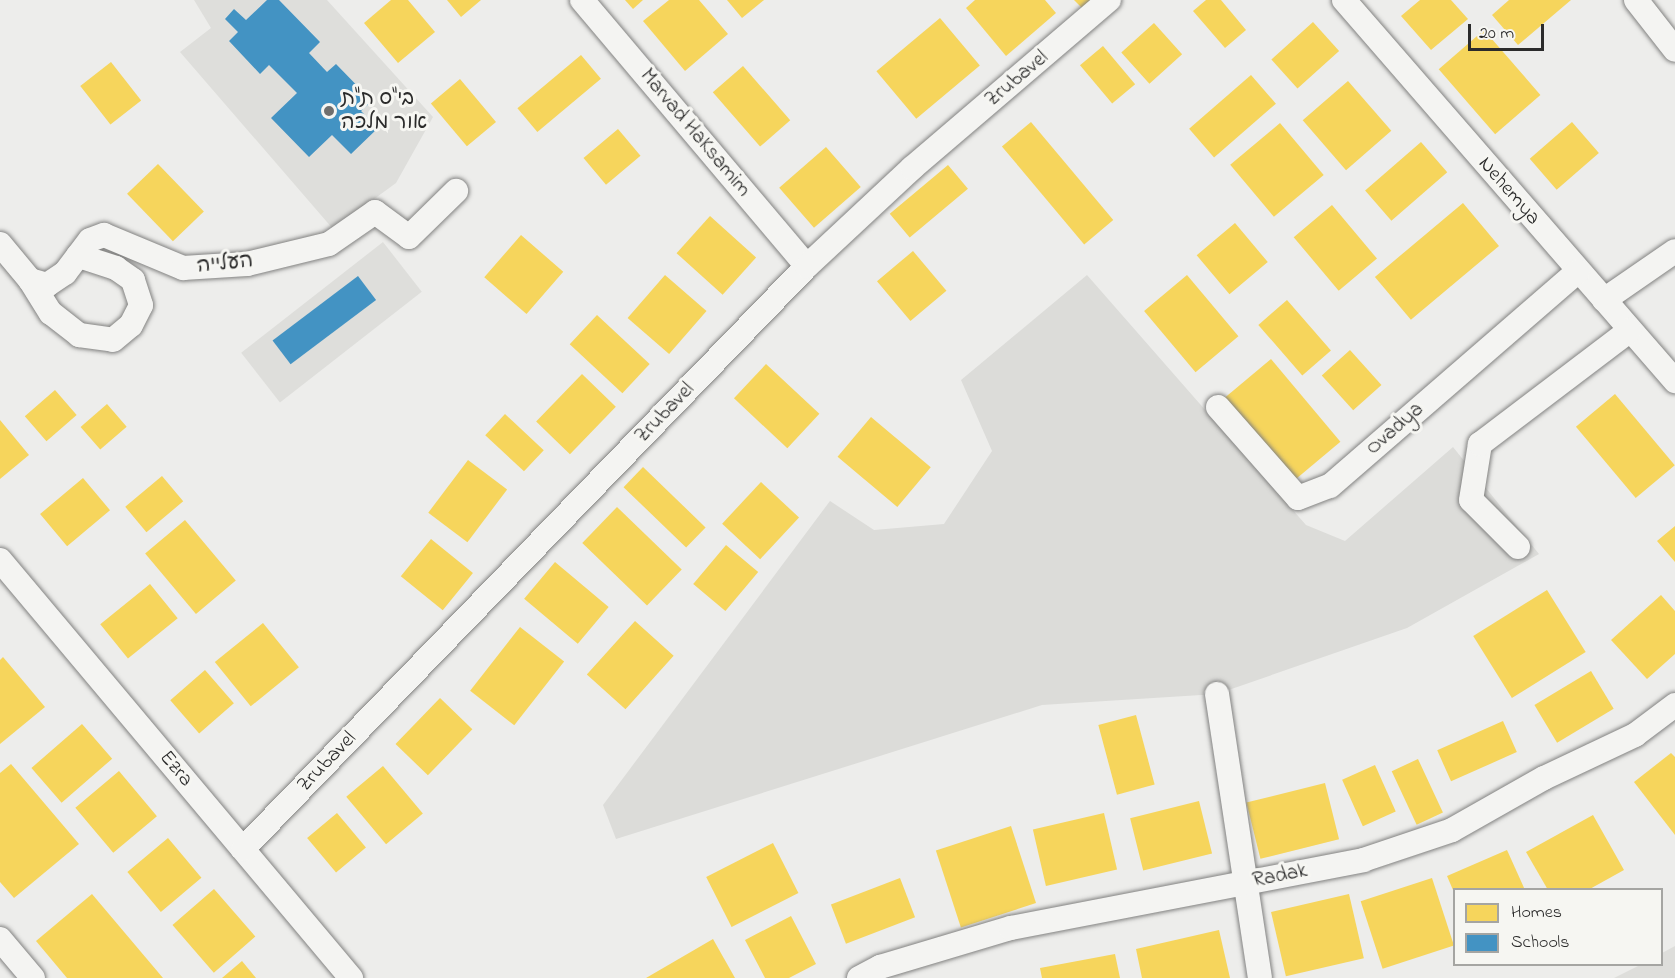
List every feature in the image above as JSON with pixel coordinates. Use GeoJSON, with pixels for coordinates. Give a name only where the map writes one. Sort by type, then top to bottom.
{"type":"FeatureCollection","features":[{"type":"Feature","properties":{"kind":"street","name":"Marvad HaKsamim"},"geometry":{"type":"LineString","coordinates":[[582,0],[807,266]]}},
{"type":"Feature","properties":{"kind":"street","name":"Zrubavel"},"geometry":{"type":"LineString","coordinates":[[243,849],[807,266],[912,168],[1109,0]]}},
{"type":"Feature","properties":{"kind":"street","name":"Nehemya"},"geometry":{"type":"LineString","coordinates":[[1344,0],[1675,381]]}},
{"type":"Feature","properties":{"kind":"street"},"geometry":{"type":"LineString","coordinates":[[1636,0],[1675,50]]}},
{"type":"Feature","properties":{"kind":"street"},"geometry":{"type":"LineString","coordinates":[[1649,0],[1675,26]]}},
{"type":"Feature","properties":{"kind":"street","name":"העלייה"},"geometry":{"type":"LineString","coordinates":[[30,280],[48,285],[65,273],[90,240],[105,236],[183,268],[247,264],[329,243],[375,212],[409,237],[456,191]]}},
{"type":"Feature","properties":{"kind":"street"},"geometry":{"type":"LineString","coordinates":[[0,244],[30,280],[51,313],[79,335],[113,340],[131,325],[141,305],[133,280],[116,268],[78,256]]}},
{"type":"Feature","properties":{"kind":"street"},"geometry":{"type":"LineString","coordinates":[[1604,300],[1675,251]]}},
{"type":"Feature","properties":{"kind":"street","name":"Ovadya"},"geometry":{"type":"LineString","coordinates":[[1218,407],[1298,498],[1330,486],[1578,271]]}},
{"type":"Feature","properties":{"kind":"street"},"geometry":{"type":"LineString","coordinates":[[1518,547],[1471,500],[1479,444],[1630,330]]}},
{"type":"Feature","properties":{"kind":"street","name":"Ezra"},"geometry":{"type":"LineString","coordinates":[[0,560],[351,978]]}},
{"type":"Feature","properties":{"kind":"street"},"geometry":{"type":"LineString","coordinates":[[1217,694],[1260,978]]}},
{"type":"Feature","properties":{"kind":"street","name":"Radak"},"geometry":{"type":"LineString","coordinates":[[859,978],[880,967],[1011,928],[1363,860],[1452,830],[1544,778],[1635,735],[1675,705]]}},
{"type":"Feature","properties":{"kind":"street"},"geometry":{"type":"LineString","coordinates":[[0,939],[33,978]]}},
{"type":"Feature","properties":{"kind":"shaded area","name":"בי\"ס ת\"ת אור מלכה"},"geometry":{"type":"Polygon","coordinates":[[[194,0],[327,0],[433,117],[396,183],[333,229],[180,52],[211,28],[194,0]]]}},
{"type":"Feature","properties":{"kind":"shaded area"},"geometry":{"type":"Polygon","coordinates":[[[383,242],[422,292],[280,402],[241,353],[383,242]]]}},
{"type":"Feature","properties":{"kind":"shaded area"},"geometry":{"type":"Polygon","coordinates":[[[1087,275],[1306,525],[1345,541],[1453,447],[1539,554],[1407,628],[1217,694],[1042,705],[616,839],[603,805],[830,501],[874,530],[944,524],[992,451],[961,380],[1087,275]]]}},
{"type":"Feature","properties":{"kind":"shaded area"},"geometry":{"type":"Polygon","coordinates":[[[1675,946],[1675,978],[1614,978],[1638,966],[1663,966],[1663,952],[1675,946]]]}},
{"type":"Feature","properties":{"kind":"building: Homes"},"geometry":{"type":"Polygon","coordinates":[[[391,0],[408,0],[435,32],[398,63],[364,23],[391,0]]]}},
{"type":"Feature","properties":{"kind":"building: Homes"},"geometry":{"type":"Polygon","coordinates":[[[447,0],[481,0],[461,17],[447,0]]]}},
{"type":"Feature","properties":{"kind":"building: Homes"},"geometry":{"type":"Polygon","coordinates":[[[625,0],[643,0],[633,9],[625,0]]]}},
{"type":"Feature","properties":{"kind":"building: Homes"},"geometry":{"type":"Polygon","coordinates":[[[669,0],[699,0],[728,34],[685,71],[643,21],[669,0]]]}},
{"type":"Feature","properties":{"kind":"building: Homes"},"geometry":{"type":"Polygon","coordinates":[[[727,0],[764,0],[742,18],[727,0]]]}},
{"type":"Feature","properties":{"kind":"building: Homes"},"geometry":{"type":"Polygon","coordinates":[[[975,0],[1045,0],[1056,13],[1006,56],[966,8],[975,0]]]}},
{"type":"Feature","properties":{"kind":"building: Homes"},"geometry":{"type":"Polygon","coordinates":[[[1074,0],[1091,0],[1082,8],[1074,0]]]}},
{"type":"Feature","properties":{"kind":"building: Homes"},"geometry":{"type":"Polygon","coordinates":[[[1206,0],[1221,0],[1246,30],[1225,48],[1193,11],[1206,0]]]}},
{"type":"Feature","properties":{"kind":"building: Homes"},"geometry":{"type":"Polygon","coordinates":[[[1420,0],[1451,0],[1468,19],[1431,50],[1401,16],[1420,0]]]}},
{"type":"Feature","properties":{"kind":"building: Homes"},"geometry":{"type":"Polygon","coordinates":[[[1509,0],[1571,0],[1518,45],[1492,15],[1509,0]]]}},
{"type":"Feature","properties":{"kind":"building: Homes"},"geometry":{"type":"Polygon","coordinates":[[[940,18],[980,65],[916,119],[876,71],[940,18]]]}},
{"type":"Feature","properties":{"kind":"building: Homes"},"geometry":{"type":"Polygon","coordinates":[[[1313,22],[1339,51],[1297,88],[1271,59],[1313,22]]]}},
{"type":"Feature","properties":{"kind":"building: Homes"},"geometry":{"type":"Polygon","coordinates":[[[1154,23],[1182,54],[1149,84],[1121,52],[1154,23]]]}},
{"type":"Feature","properties":{"kind":"building: Homes"},"geometry":{"type":"Polygon","coordinates":[[[1484,30],[1540,95],[1495,134],[1439,69],[1484,30]]]}},
{"type":"Feature","properties":{"kind":"building: Homes"},"geometry":{"type":"Polygon","coordinates":[[[1103,46],[1135,84],[1112,104],[1080,65],[1103,46]]]}},
{"type":"Feature","properties":{"kind":"building: Homes"},"geometry":{"type":"Polygon","coordinates":[[[581,55],[601,79],[537,132],[517,108],[581,55]]]}},
{"type":"Feature","properties":{"kind":"building: Homes"},"geometry":{"type":"Polygon","coordinates":[[[111,62],[141,101],[110,125],[80,86],[111,62]]]}},
{"type":"Feature","properties":{"kind":"building: Homes"},"geometry":{"type":"Polygon","coordinates":[[[743,66],[790,120],[760,147],[713,92],[743,66]]]}},
{"type":"Feature","properties":{"kind":"building: Homes"},"geometry":{"type":"Polygon","coordinates":[[[1251,75],[1276,104],[1214,157],[1189,129],[1251,75]]]}},
{"type":"Feature","properties":{"kind":"building: Homes"},"geometry":{"type":"Polygon","coordinates":[[[460,79],[496,122],[467,146],[431,103],[460,79]]]}},
{"type":"Feature","properties":{"kind":"building: Homes"},"geometry":{"type":"Polygon","coordinates":[[[1348,81],[1391,131],[1346,170],[1303,120],[1348,81]]]}},
{"type":"Feature","properties":{"kind":"building: Homes"},"geometry":{"type":"Polygon","coordinates":[[[1031,122],[1113,220],[1084,244],[1002,146],[1031,122]]]}},
{"type":"Feature","properties":{"kind":"building: Homes"},"geometry":{"type":"Polygon","coordinates":[[[1572,122],[1599,153],[1557,190],[1530,159],[1572,122]]]}},
{"type":"Feature","properties":{"kind":"building: Homes"},"geometry":{"type":"Polygon","coordinates":[[[1280,123],[1324,175],[1274,217],[1230,165],[1280,123]]]}},
{"type":"Feature","properties":{"kind":"building: Homes"},"geometry":{"type":"Polygon","coordinates":[[[618,129],[640,156],[606,185],[584,158],[618,129]]]}},
{"type":"Feature","properties":{"kind":"building: Homes"},"geometry":{"type":"Polygon","coordinates":[[[1421,142],[1447,172],[1391,221],[1365,191],[1421,142]]]}},
{"type":"Feature","properties":{"kind":"building: Homes"},"geometry":{"type":"Polygon","coordinates":[[[826,147],[861,187],[814,228],[779,188],[826,147]]]}},
{"type":"Feature","properties":{"kind":"building: Homes"},"geometry":{"type":"Polygon","coordinates":[[[158,164],[204,211],[173,241],[127,194],[158,164]]]}},
{"type":"Feature","properties":{"kind":"building: Homes"},"geometry":{"type":"Polygon","coordinates":[[[948,165],[968,189],[910,238],[890,214],[948,165]]]}},
{"type":"Feature","properties":{"kind":"building: Homes"},"geometry":{"type":"Polygon","coordinates":[[[1463,203],[1499,246],[1411,320],[1375,277],[1463,203]]]}},
{"type":"Feature","properties":{"kind":"building: Homes"},"geometry":{"type":"Polygon","coordinates":[[[1332,205],[1377,259],[1339,291],[1294,237],[1332,205]]]}},
{"type":"Feature","properties":{"kind":"building: Homes"},"geometry":{"type":"Polygon","coordinates":[[[710,216],[756,257],[723,295],[677,253],[710,216]]]}},
{"type":"Feature","properties":{"kind":"building: Homes"},"geometry":{"type":"Polygon","coordinates":[[[1235,223],[1268,262],[1229,294],[1197,255],[1235,223]]]}},
{"type":"Feature","properties":{"kind":"building: Homes"},"geometry":{"type":"Polygon","coordinates":[[[521,235],[563,272],[527,314],[484,277],[521,235]]]}},
{"type":"Feature","properties":{"kind":"building: Homes"},"geometry":{"type":"Polygon","coordinates":[[[913,251],[946,291],[910,321],[877,281],[913,251]]]}},
{"type":"Feature","properties":{"kind":"building: Homes"},"geometry":{"type":"Polygon","coordinates":[[[665,275],[707,311],[669,354],[628,318],[665,275]]]}},
{"type":"Feature","properties":{"kind":"building: Homes"},"geometry":{"type":"Polygon","coordinates":[[[1187,275],[1238,336],[1196,372],[1144,311],[1187,275]]]}},
{"type":"Feature","properties":{"kind":"building: Homes"},"geometry":{"type":"Polygon","coordinates":[[[1287,300],[1331,351],[1302,375],[1258,325],[1287,300]]]}},
{"type":"Feature","properties":{"kind":"building: Homes"},"geometry":{"type":"Polygon","coordinates":[[[597,315],[650,364],[622,393],[570,344],[597,315]]]}},
{"type":"Feature","properties":{"kind":"building: Homes"},"geometry":{"type":"Polygon","coordinates":[[[1350,350],[1381,385],[1353,410],[1322,375],[1350,350]]]}},
{"type":"Feature","properties":{"kind":"building: Homes"},"geometry":{"type":"Polygon","coordinates":[[[1271,359],[1340,442],[1294,480],[1225,398],[1271,359]]]}},
{"type":"Feature","properties":{"kind":"building: Homes"},"geometry":{"type":"Polygon","coordinates":[[[766,364],[819,414],[787,448],[734,398],[766,364]]]}},
{"type":"Feature","properties":{"kind":"building: Homes"},"geometry":{"type":"Polygon","coordinates":[[[582,374],[616,407],[570,454],[536,421],[582,374]]]}},
{"type":"Feature","properties":{"kind":"building: Homes"},"geometry":{"type":"Polygon","coordinates":[[[55,390],[77,415],[46,441],[25,416],[55,390]]]}},
{"type":"Feature","properties":{"kind":"building: Homes"},"geometry":{"type":"Polygon","coordinates":[[[1615,394],[1675,465],[1636,498],[1576,427],[1615,394]]]}},
{"type":"Feature","properties":{"kind":"building: Homes"},"geometry":{"type":"Polygon","coordinates":[[[107,404],[127,427],[100,450],[81,427],[107,404]]]}},
{"type":"Feature","properties":{"kind":"building: Homes"},"geometry":{"type":"Polygon","coordinates":[[[505,414],[544,450],[524,471],[485,435],[505,414]]]}},
{"type":"Feature","properties":{"kind":"building: Homes"},"geometry":{"type":"Polygon","coordinates":[[[871,417],[931,467],[897,507],[838,457],[871,417]]]}},
{"type":"Feature","properties":{"kind":"building: Homes"},"geometry":{"type":"Polygon","coordinates":[[[0,420],[29,455],[0,479],[0,420]]]}},
{"type":"Feature","properties":{"kind":"building: Homes"},"geometry":{"type":"Polygon","coordinates":[[[468,460],[507,489],[467,542],[428,513],[468,460]]]}},
{"type":"Feature","properties":{"kind":"building: Homes"},"geometry":{"type":"Polygon","coordinates":[[[643,467],[706,527],[686,548],[624,487],[643,467]]]}},
{"type":"Feature","properties":{"kind":"building: Homes"},"geometry":{"type":"Polygon","coordinates":[[[162,476],[183,501],[146,532],[125,507],[162,476]]]}},
{"type":"Feature","properties":{"kind":"building: Homes"},"geometry":{"type":"Polygon","coordinates":[[[83,478],[110,510],[67,546],[40,514],[83,478]]]}},
{"type":"Feature","properties":{"kind":"building: Homes"},"geometry":{"type":"Polygon","coordinates":[[[761,482],[799,517],[760,559],[722,524],[761,482]]]}},
{"type":"Feature","properties":{"kind":"building: Homes"},"geometry":{"type":"Polygon","coordinates":[[[617,507],[682,570],[647,605],[582,543],[617,507]]]}},
{"type":"Feature","properties":{"kind":"building: Homes"},"geometry":{"type":"Polygon","coordinates":[[[185,520],[236,581],[196,614],[145,553],[185,520]]]}},
{"type":"Feature","properties":{"kind":"building: Homes"},"geometry":{"type":"Polygon","coordinates":[[[1675,526],[1675,562],[1657,541],[1675,526]]]}},
{"type":"Feature","properties":{"kind":"building: Homes"},"geometry":{"type":"Polygon","coordinates":[[[431,539],[473,573],[443,610],[401,576],[431,539]]]}},
{"type":"Feature","properties":{"kind":"building: Homes"},"geometry":{"type":"Polygon","coordinates":[[[726,545],[758,572],[725,611],[693,584],[726,545]]]}},
{"type":"Feature","properties":{"kind":"building: Homes"},"geometry":{"type":"Polygon","coordinates":[[[555,562],[609,607],[578,644],[524,599],[555,562]]]}},
{"type":"Feature","properties":{"kind":"building: Homes"},"geometry":{"type":"Polygon","coordinates":[[[150,584],[178,618],[128,658],[100,624],[150,584]]]}},
{"type":"Feature","properties":{"kind":"building: Homes"},"geometry":{"type":"Polygon","coordinates":[[[1547,590],[1586,652],[1512,698],[1473,636],[1547,590]]]}},
{"type":"Feature","properties":{"kind":"building: Homes"},"geometry":{"type":"Polygon","coordinates":[[[1661,595],[1675,611],[1675,654],[1647,679],[1611,640],[1661,595]]]}},
{"type":"Feature","properties":{"kind":"building: Homes"},"geometry":{"type":"Polygon","coordinates":[[[635,621],[674,656],[625,709],[587,675],[635,621]]]}},
{"type":"Feature","properties":{"kind":"building: Homes"},"geometry":{"type":"Polygon","coordinates":[[[263,623],[299,667],[251,706],[215,662],[263,623]]]}},
{"type":"Feature","properties":{"kind":"building: Homes"},"geometry":{"type":"Polygon","coordinates":[[[520,627],[564,661],[514,725],[470,691],[520,627]]]}},
{"type":"Feature","properties":{"kind":"building: Homes"},"geometry":{"type":"Polygon","coordinates":[[[3,657],[45,707],[0,744],[0,660],[3,657]]]}},
{"type":"Feature","properties":{"kind":"building: Homes"},"geometry":{"type":"Polygon","coordinates":[[[205,670],[234,703],[199,733],[170,700],[205,670]]]}},
{"type":"Feature","properties":{"kind":"building: Homes"},"geometry":{"type":"Polygon","coordinates":[[[1591,671],[1614,709],[1557,743],[1534,705],[1591,671]]]}},
{"type":"Feature","properties":{"kind":"building: Homes"},"geometry":{"type":"Polygon","coordinates":[[[440,698],[472,729],[428,775],[396,744],[440,698]]]}},
{"type":"Feature","properties":{"kind":"building: Homes"},"geometry":{"type":"Polygon","coordinates":[[[1136,715],[1155,785],[1117,795],[1098,725],[1136,715]]]}},
{"type":"Feature","properties":{"kind":"building: Homes"},"geometry":{"type":"Polygon","coordinates":[[[1503,721],[1517,752],[1451,781],[1437,750],[1503,721]]]}},
{"type":"Feature","properties":{"kind":"building: Homes"},"geometry":{"type":"Polygon","coordinates":[[[82,724],[112,759],[62,803],[31,768],[82,724]]]}},
{"type":"Feature","properties":{"kind":"building: Homes"},"geometry":{"type":"Polygon","coordinates":[[[1671,753],[1675,757],[1675,835],[1634,782],[1671,753]]]}},
{"type":"Feature","properties":{"kind":"building: Homes"},"geometry":{"type":"Polygon","coordinates":[[[1418,759],[1443,812],[1417,825],[1392,771],[1418,759]]]}},
{"type":"Feature","properties":{"kind":"building: Homes"},"geometry":{"type":"Polygon","coordinates":[[[11,764],[79,844],[14,898],[0,882],[0,773],[11,764]]]}},
{"type":"Feature","properties":{"kind":"building: Homes"},"geometry":{"type":"Polygon","coordinates":[[[1375,765],[1396,812],[1363,826],[1342,780],[1375,765]]]}},
{"type":"Feature","properties":{"kind":"building: Homes"},"geometry":{"type":"Polygon","coordinates":[[[383,766],[423,813],[386,844],[346,797],[383,766]]]}},
{"type":"Feature","properties":{"kind":"building: Homes"},"geometry":{"type":"Polygon","coordinates":[[[119,771],[157,816],[113,853],[75,808],[119,771]]]}},
{"type":"Feature","properties":{"kind":"building: Homes"},"geometry":{"type":"Polygon","coordinates":[[[1325,783],[1339,839],[1260,859],[1246,803],[1325,783]]]}},
{"type":"Feature","properties":{"kind":"building: Homes"},"geometry":{"type":"Polygon","coordinates":[[[1199,801],[1212,853],[1143,871],[1130,818],[1199,801]]]}},
{"type":"Feature","properties":{"kind":"building: Homes"},"geometry":{"type":"Polygon","coordinates":[[[337,813],[366,847],[336,873],[307,838],[337,813]]]}},
{"type":"Feature","properties":{"kind":"building: Homes"},"geometry":{"type":"Polygon","coordinates":[[[1104,813],[1117,870],[1046,886],[1033,829],[1104,813]]]}},
{"type":"Feature","properties":{"kind":"building: Homes"},"geometry":{"type":"Polygon","coordinates":[[[1593,815],[1624,870],[1592,888],[1547,888],[1526,852],[1593,815]]]}},
{"type":"Feature","properties":{"kind":"building: Homes"},"geometry":{"type":"Polygon","coordinates":[[[1011,826],[1036,903],[961,927],[936,850],[1011,826]]]}},
{"type":"Feature","properties":{"kind":"building: Homes"},"geometry":{"type":"Polygon","coordinates":[[[168,838],[201,878],[161,912],[127,872],[168,838]]]}},
{"type":"Feature","properties":{"kind":"building: Homes"},"geometry":{"type":"Polygon","coordinates":[[[773,843],[798,893],[732,927],[706,877],[773,843]]]}},
{"type":"Feature","properties":{"kind":"building: Homes"},"geometry":{"type":"Polygon","coordinates":[[[1507,850],[1524,888],[1453,888],[1453,890],[1447,876],[1507,850]]]}},
{"type":"Feature","properties":{"kind":"building: Homes"},"geometry":{"type":"Polygon","coordinates":[[[900,878],[915,917],[846,944],[831,905],[900,878]]]}},
{"type":"Feature","properties":{"kind":"building: Homes"},"geometry":{"type":"Polygon","coordinates":[[[1432,878],[1453,946],[1383,969],[1361,901],[1432,878]]]}},
{"type":"Feature","properties":{"kind":"building: Homes"},"geometry":{"type":"Polygon","coordinates":[[[214,889],[255,937],[214,973],[172,925],[214,889]]]}},
{"type":"Feature","properties":{"kind":"building: Homes"},"geometry":{"type":"Polygon","coordinates":[[[92,894],[163,978],[67,978],[36,941],[92,894]]]}},
{"type":"Feature","properties":{"kind":"building: Homes"},"geometry":{"type":"Polygon","coordinates":[[[1349,894],[1364,958],[1286,976],[1271,912],[1349,894]]]}},
{"type":"Feature","properties":{"kind":"building: Homes"},"geometry":{"type":"Polygon","coordinates":[[[791,916],[816,964],[789,978],[765,978],[745,940],[791,916]]]}},
{"type":"Feature","properties":{"kind":"building: Homes"},"geometry":{"type":"Polygon","coordinates":[[[1219,930],[1230,978],[1142,978],[1136,949],[1219,930]]]}},
{"type":"Feature","properties":{"kind":"building: Homes"},"geometry":{"type":"Polygon","coordinates":[[[713,939],[735,978],[646,978],[713,939]]]}},
{"type":"Feature","properties":{"kind":"building: Homes"},"geometry":{"type":"Polygon","coordinates":[[[1115,954],[1120,978],[1042,978],[1040,968],[1115,954]]]}},
{"type":"Feature","properties":{"kind":"building: Homes"},"geometry":{"type":"Polygon","coordinates":[[[242,961],[256,978],[222,978],[242,961]]]}},
{"type":"Feature","properties":{"kind":"building: Schools"},"geometry":{"type":"Polygon","coordinates":[[[267,0],[279,0],[320,42],[309,53],[327,72],[336,64],[372,101],[361,111],[378,128],[351,154],[332,135],[309,157],[271,118],[297,93],[269,65],[260,74],[229,41],[238,32],[225,19],[234,9],[246,20],[267,0]]]}},
{"type":"Feature","properties":{"kind":"building: Schools"},"geometry":{"type":"Polygon","coordinates":[[[358,276],[376,300],[291,364],[273,340],[358,276]]]}},
{"type":"Feature","properties":{"kind":"place","name":"בי\"ס ת\"ת אור מלכה"},"geometry":{"type":"Point","coordinates":[329,111]}}]}
